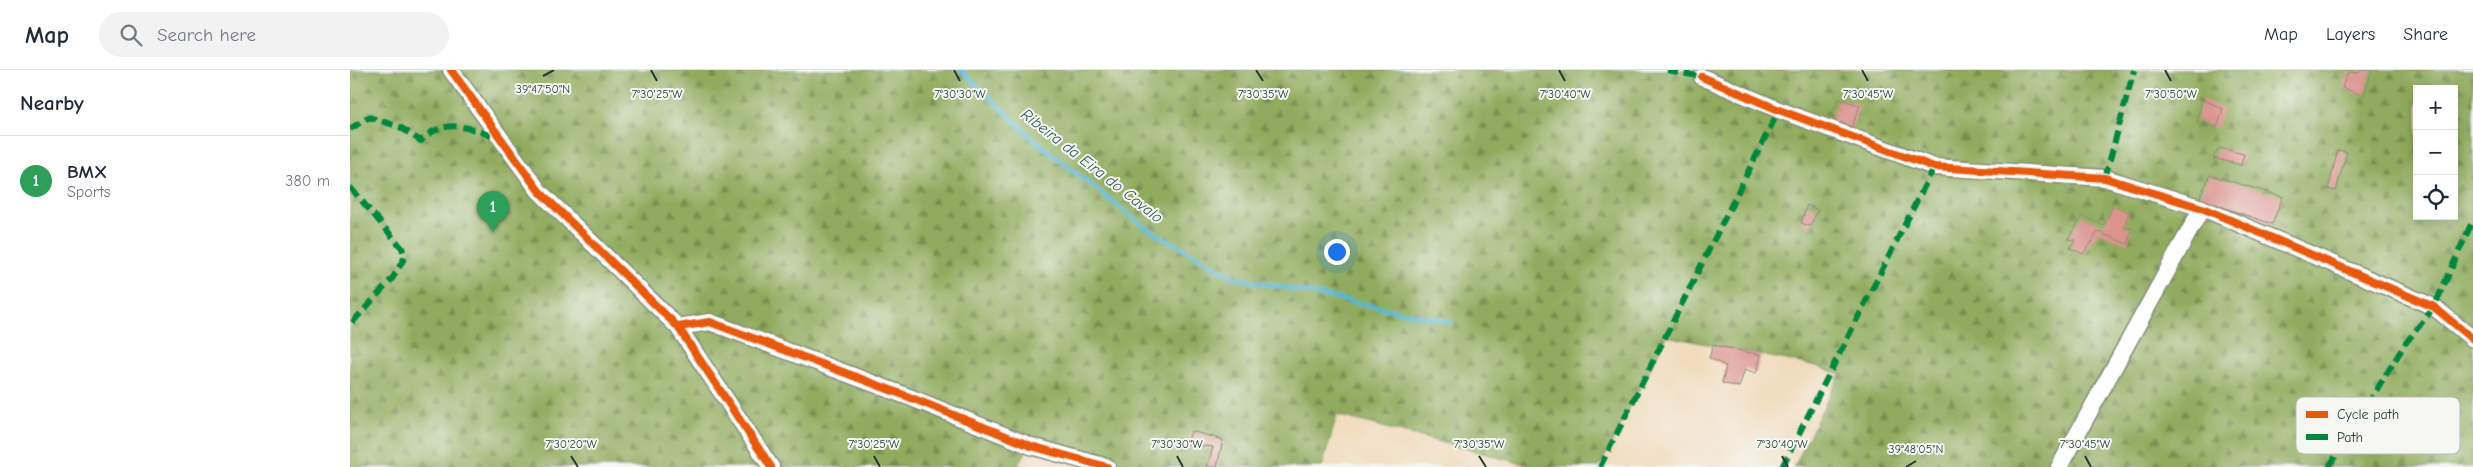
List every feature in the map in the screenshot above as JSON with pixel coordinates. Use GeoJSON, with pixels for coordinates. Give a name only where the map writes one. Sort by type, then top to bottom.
{"type":"FeatureCollection","features":[{"type":"Feature","properties":{"kind":"street"},"geometry":{"type":"LineString","coordinates":[[451,70],[539,191],[678,327],[771,467]]}},
{"type":"Feature","properties":{"kind":"street"},"geometry":{"type":"LineString","coordinates":[[1702,77],[1779,110],[1934,167],[2105,178],[2202,208],[2434,307],[2473,340]]}},
{"type":"Feature","properties":{"kind":"street"},"geometry":{"type":"LineString","coordinates":[[2059,467],[2202,208]]}},
{"type":"Feature","properties":{"kind":"street"},"geometry":{"type":"LineString","coordinates":[[678,327],[710,322],[909,397],[1031,446],[1107,467]]}},
{"type":"Feature","properties":{"kind":"green space"},"geometry":{"type":"Polygon","coordinates":[[[350,70],[2473,70],[2473,467],[1794,467],[1840,374],[1816,366],[1667,336],[1599,467],[1535,467],[1337,415],[1322,467],[1106,467],[1031,446],[1020,460],[1018,467],[350,467],[350,70]]]}},
{"type":"Feature","properties":{"kind":"building"},"geometry":{"type":"Polygon","coordinates":[[[2360,70],[2372,70],[2364,96],[2342,87],[2348,72],[2359,73],[2360,70]]]}},
{"type":"Feature","properties":{"kind":"building"},"geometry":{"type":"Polygon","coordinates":[[[1839,99],[1860,105],[1851,129],[1829,121],[1839,99]]]}},
{"type":"Feature","properties":{"kind":"building"},"geometry":{"type":"Polygon","coordinates":[[[2202,99],[2223,109],[2217,128],[2197,121],[2202,99]]]}},
{"type":"Feature","properties":{"kind":"building"},"geometry":{"type":"Polygon","coordinates":[[[2219,148],[2244,154],[2241,165],[2213,158],[2219,148]]]}},
{"type":"Feature","properties":{"kind":"building"},"geometry":{"type":"Polygon","coordinates":[[[2338,150],[2347,152],[2336,191],[2328,189],[2338,150]]]}},
{"type":"Feature","properties":{"kind":"building"},"geometry":{"type":"Polygon","coordinates":[[[2210,175],[2283,197],[2272,224],[2199,199],[2210,175]]]}},
{"type":"Feature","properties":{"kind":"building"},"geometry":{"type":"Polygon","coordinates":[[[1807,205],[1818,210],[1810,226],[1801,223],[1807,205]]]}},
{"type":"Feature","properties":{"kind":"building"},"geometry":{"type":"Polygon","coordinates":[[[2113,206],[2129,212],[2124,227],[2132,229],[2128,244],[2098,232],[2083,254],[2070,248],[2075,240],[2068,239],[2082,216],[2104,226],[2113,206]]]}},
{"type":"Feature","properties":{"kind":"building"},"geometry":{"type":"Polygon","coordinates":[[[1713,345],[1761,355],[1756,373],[1745,369],[1739,387],[1722,383],[1726,366],[1709,358],[1713,345]]]}},
{"type":"Feature","properties":{"kind":"building"},"geometry":{"type":"Polygon","coordinates":[[[1191,431],[1223,440],[1217,467],[1207,467],[1213,447],[1187,444],[1191,431]]]}},
{"type":"Feature","properties":{"kind":"waterway","name":"Ribeira da Eira do Cavalo"},"geometry":{"type":"LineString","coordinates":[[961,70],[1032,138],[1143,226],[1233,277],[1451,322]]}},
{"type":"Feature","properties":{"kind":"marked path"},"geometry":{"type":"LineString","coordinates":[[1667,70],[1702,77]]}},
{"type":"Feature","properties":{"kind":"marked path"},"geometry":{"type":"LineString","coordinates":[[2105,178],[2134,70]]}},
{"type":"Feature","properties":{"kind":"marked path"},"geometry":{"type":"LineString","coordinates":[[1600,467],[1779,110]]}},
{"type":"Feature","properties":{"kind":"marked path"},"geometry":{"type":"LineString","coordinates":[[350,129],[369,117],[400,127],[421,141],[439,129],[458,126],[498,139]]}},
{"type":"Feature","properties":{"kind":"marked path"},"geometry":{"type":"LineString","coordinates":[[1782,467],[1934,167]]}},
{"type":"Feature","properties":{"kind":"marked path"},"geometry":{"type":"LineString","coordinates":[[350,187],[402,248],[405,257],[392,279],[350,325]]}},
{"type":"Feature","properties":{"kind":"marked path"},"geometry":{"type":"LineString","coordinates":[[2372,397],[2405,344],[2434,307],[2473,220]]}},
{"type":"Feature","properties":{"kind":"marked path"},"geometry":{"type":"LineString","coordinates":[[2329,467],[2337,454]]}},
{"type":"Feature","properties":{"kind":"cycle path"},"geometry":{"type":"LineString","coordinates":[[451,70],[539,191],[678,327],[771,467]]}},
{"type":"Feature","properties":{"kind":"cycle path"},"geometry":{"type":"LineString","coordinates":[[1702,77],[1779,110],[1934,167],[2105,178],[2202,208],[2434,307],[2473,339]]}},
{"type":"Feature","properties":{"kind":"cycle path"},"geometry":{"type":"LineString","coordinates":[[678,327],[710,322],[909,397],[1031,446],[1107,467]]}},
{"type":"Feature","properties":{"kind":"place","name":"BMX"},"geometry":{"type":"Point","coordinates":[493,232]}}]}
